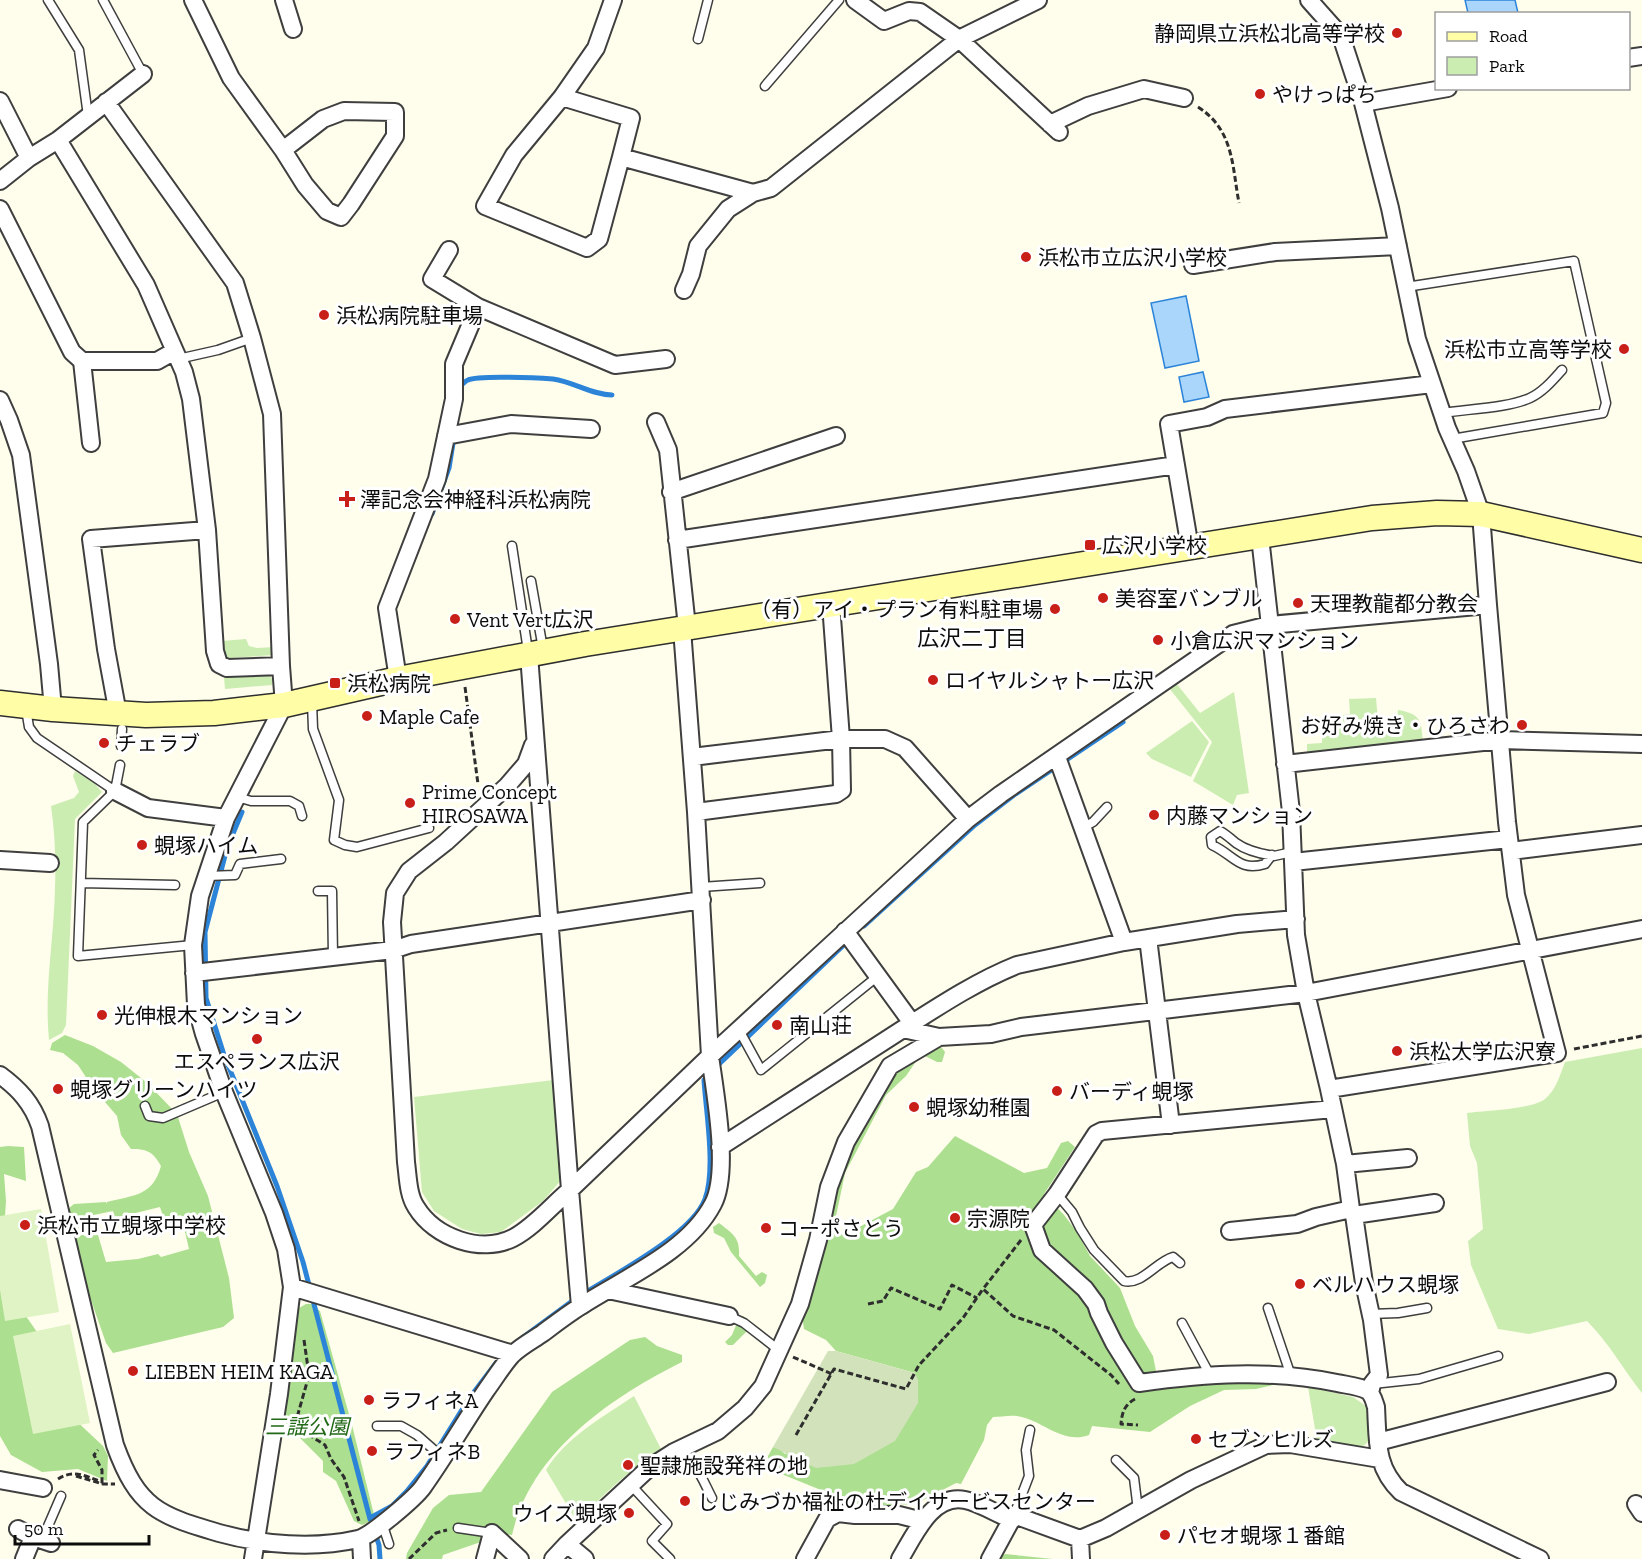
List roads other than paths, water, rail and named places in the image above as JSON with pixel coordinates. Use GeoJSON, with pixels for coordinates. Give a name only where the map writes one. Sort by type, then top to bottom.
{"type":"FeatureCollection","features":[{"type":"Feature","properties":{"kind":"street"},"geometry":{"type":"LineString","coordinates":[[193,0],[231,78],[283,150],[305,185],[327,211],[341,217],[351,204],[395,136],[395,112],[344,111],[323,119],[283,150]]}},
{"type":"Feature","properties":{"kind":"street"},"geometry":{"type":"LineString","coordinates":[[284,0],[292,29]]}},
{"type":"Feature","properties":{"kind":"street"},"geometry":{"type":"LineString","coordinates":[[562,97],[632,118],[599,239],[587,248],[485,206],[514,155],[562,97],[596,48],[613,0]]}},
{"type":"Feature","properties":{"kind":"street"},"geometry":{"type":"LineString","coordinates":[[855,0],[884,21],[909,11],[920,12],[959,39],[1054,128],[1088,105],[1144,89],[1184,98]]}},
{"type":"Feature","properties":{"kind":"street"},"geometry":{"type":"LineString","coordinates":[[684,290],[692,274],[698,246],[728,208],[753,193],[771,189],[959,39],[1038,0]]}},
{"type":"Feature","properties":{"kind":"street"},"geometry":{"type":"LineString","coordinates":[[1309,0],[1341,36],[1376,148],[1417,339],[1442,413],[1481,514],[1516,895],[1557,1053],[1329,1089]]}},
{"type":"Feature","properties":{"kind":"street"},"geometry":{"type":"LineString","coordinates":[[0,181],[29,158],[58,140],[143,74]]}},
{"type":"Feature","properties":{"kind":"street"},"geometry":{"type":"LineString","coordinates":[[1363,103],[1437,90]]}},
{"type":"Feature","properties":{"kind":"street"},"geometry":{"type":"LineString","coordinates":[[0,100],[29,158]]}},
{"type":"Feature","properties":{"kind":"street"},"geometry":{"type":"LineString","coordinates":[[106,102],[235,283],[272,414],[284,705],[226,818],[210,876],[200,896],[193,945],[201,972],[196,1005],[224,1092],[304,1291],[279,1394],[255,1551]]}},
{"type":"Feature","properties":{"kind":"street"},"geometry":{"type":"LineString","coordinates":[[58,140],[146,285],[175,356],[184,372],[191,399],[207,530],[215,651],[219,664],[226,668],[281,666]]}},
{"type":"Feature","properties":{"kind":"street"},"geometry":{"type":"LineString","coordinates":[[621,157],[753,193]]}},
{"type":"Feature","properties":{"kind":"street"},"geometry":{"type":"LineString","coordinates":[[0,209],[62,335],[72,352],[82,361],[91,443]]}},
{"type":"Feature","properties":{"kind":"street"},"geometry":{"type":"LineString","coordinates":[[1192,265],[1275,252],[1398,246]]}},
{"type":"Feature","properties":{"kind":"street"},"geometry":{"type":"LineString","coordinates":[[449,250],[432,279],[478,307],[615,365],[666,359]]}},
{"type":"Feature","properties":{"kind":"street"},"geometry":{"type":"LineString","coordinates":[[398,679],[387,608],[454,435],[454,364],[478,307]]}},
{"type":"Feature","properties":{"kind":"street"},"geometry":{"type":"LineString","coordinates":[[82,361],[157,361],[175,356]]}},
{"type":"Feature","properties":{"kind":"street"},"geometry":{"type":"LineString","coordinates":[[1190,548],[1169,424],[1207,417],[1225,409],[1432,384]]}},
{"type":"Feature","properties":{"kind":"street"},"geometry":{"type":"LineString","coordinates":[[0,400],[21,455],[49,664],[52,709]]}},
{"type":"Feature","properties":{"kind":"street"},"geometry":{"type":"LineString","coordinates":[[0,1075],[14,1086],[30,1104],[40,1126],[115,1445],[133,1485],[149,1503],[165,1515],[255,1551],[312,1544],[373,1530],[422,1488],[440,1455],[506,1352],[580,1299],[608,1290],[675,1247],[691,1234],[714,1202],[718,1185],[720,1147],[711,1065],[677,540],[668,450],[656,422]]}},
{"type":"Feature","properties":{"kind":"street"},"geometry":{"type":"LineString","coordinates":[[454,435],[511,424],[591,429]]}},
{"type":"Feature","properties":{"kind":"street"},"geometry":{"type":"LineString","coordinates":[[671,492],[836,436]]}},
{"type":"Feature","properties":{"kind":"street"},"geometry":{"type":"LineString","coordinates":[[677,540],[1176,465]]}},
{"type":"Feature","properties":{"kind":"street"},"geometry":{"type":"LineString","coordinates":[[0,703],[52,709],[120,722],[146,716],[214,713],[284,705],[398,679],[536,653],[1372,518],[1437,513],[1481,514],[1642,550]]}},
{"type":"Feature","properties":{"kind":"street"},"geometry":{"type":"LineString","coordinates":[[120,722],[106,649],[91,539],[207,530]]}},
{"type":"Feature","properties":{"kind":"street"},"geometry":{"type":"LineString","coordinates":[[1260,537],[1291,812],[1296,919],[1306,993],[1345,1164],[1370,1314],[1379,1376],[1371,1389],[1376,1407],[1380,1459],[1393,1484],[1401,1492],[1540,1559]]}},
{"type":"Feature","properties":{"kind":"street"},"geometry":{"type":"LineString","coordinates":[[696,812],[840,793],[843,788],[841,739],[831,604]]}},
{"type":"Feature","properties":{"kind":"street"},"geometry":{"type":"LineString","coordinates":[[534,742],[526,764],[507,786],[446,842],[409,871],[395,893],[392,922],[409,1191],[414,1206],[424,1218],[445,1233],[483,1246],[505,1241],[524,1231],[711,1065],[845,931],[968,819],[1233,634],[1269,625],[1488,605]]}},
{"type":"Feature","properties":{"kind":"street"},"geometry":{"type":"LineString","coordinates":[[536,653],[534,742],[580,1299]]}},
{"type":"Feature","properties":{"kind":"street"},"geometry":{"type":"LineString","coordinates":[[692,757],[841,739],[885,739],[900,744],[968,819]]}},
{"type":"Feature","properties":{"kind":"street"},"geometry":{"type":"LineString","coordinates":[[1286,764],[1501,740],[1642,744]]}},
{"type":"Feature","properties":{"kind":"street"},"geometry":{"type":"LineString","coordinates":[[1057,757],[1124,942]]}},
{"type":"Feature","properties":{"kind":"street"},"geometry":{"type":"LineString","coordinates":[[115,791],[148,808],[226,818]]}},
{"type":"Feature","properties":{"kind":"street"},"geometry":{"type":"LineString","coordinates":[[1293,857],[1642,835]]}},
{"type":"Feature","properties":{"kind":"street"},"geometry":{"type":"LineString","coordinates":[[0,860],[50,863]]}},
{"type":"Feature","properties":{"kind":"street"},"geometry":{"type":"LineString","coordinates":[[201,972],[393,950],[411,944],[531,927],[701,894]]}},
{"type":"Feature","properties":{"kind":"street"},"geometry":{"type":"LineString","coordinates":[[720,1147],[907,1026],[976,984],[1017,965],[1148,938],[1237,924],[1296,919]]}},
{"type":"Feature","properties":{"kind":"street"},"geometry":{"type":"LineString","coordinates":[[845,931],[878,976],[907,1026],[939,1037],[991,1034],[1021,1027],[1306,993],[1642,929]]}},
{"type":"Feature","properties":{"kind":"street"},"geometry":{"type":"LineString","coordinates":[[1148,938],[1171,1125]]}},
{"type":"Feature","properties":{"kind":"street"},"geometry":{"type":"LineString","coordinates":[[553,1559],[630,1484],[674,1452],[718,1431],[738,1415],[764,1386],[800,1304],[818,1240],[829,1187],[846,1142],[890,1066],[939,1037]]}},
{"type":"Feature","properties":{"kind":"street"},"geometry":{"type":"LineString","coordinates":[[1333,1109],[1102,1131],[1096,1134],[1034,1225],[1042,1250],[1085,1289],[1096,1304],[1114,1343],[1139,1383],[1260,1373],[1365,1390],[1371,1389]]}},
{"type":"Feature","properties":{"kind":"street"},"geometry":{"type":"LineString","coordinates":[[1345,1164],[1408,1158]]}},
{"type":"Feature","properties":{"kind":"street"},"geometry":{"type":"LineString","coordinates":[[1230,1231],[1297,1224],[1316,1217],[1435,1203]]}},
{"type":"Feature","properties":{"kind":"street"},"geometry":{"type":"LineString","coordinates":[[608,1290],[729,1316]]}},
{"type":"Feature","properties":{"kind":"street"},"geometry":{"type":"LineString","coordinates":[[304,1291],[506,1352]]}},
{"type":"Feature","properties":{"kind":"street"},"geometry":{"type":"LineString","coordinates":[[1378,1442],[1607,1383]]}},
{"type":"Feature","properties":{"kind":"street"},"geometry":{"type":"LineString","coordinates":[[900,1559],[923,1521],[940,1504],[951,1499],[966,1500],[1013,1518],[1080,1539],[1106,1528],[1191,1480],[1266,1445],[1290,1444],[1380,1459]]}},
{"type":"Feature","properties":{"kind":"street"},"geometry":{"type":"LineString","coordinates":[[0,1480],[43,1488]]}},
{"type":"Feature","properties":{"kind":"street"},"geometry":{"type":"LineString","coordinates":[[804,1559],[827,1519],[838,1513],[899,1515],[923,1521]]}},
{"type":"Feature","properties":{"kind":"street"},"geometry":{"type":"LineString","coordinates":[[990,1559],[1013,1518]]}},
{"type":"Feature","properties":{"kind":"street"},"geometry":{"type":"LineString","coordinates":[[18,1529],[42,1540],[24,1559]]}},
{"type":"Feature","properties":{"kind":"street"},"geometry":{"type":"LineString","coordinates":[[362,1559],[373,1530]]}},
{"type":"Feature","properties":{"kind":"street"},"geometry":{"type":"LineString","coordinates":[[485,1559],[492,1533],[520,1559]]}},
{"type":"Feature","properties":{"kind":"street"},"geometry":{"type":"LineString","coordinates":[[1080,1539],[1081,1559]]}},
{"type":"Feature","properties":{"kind":"street"},"geometry":{"type":"LineString","coordinates":[[567,1544],[585,1559]]}},
{"type":"Feature","properties":{"kind":"lane"},"geometry":{"type":"LineString","coordinates":[[48,0],[79,50],[88,116]]}},
{"type":"Feature","properties":{"kind":"lane"},"geometry":{"type":"LineString","coordinates":[[103,0],[143,74]]}},
{"type":"Feature","properties":{"kind":"lane"},"geometry":{"type":"LineString","coordinates":[[698,39],[708,0]]}},
{"type":"Feature","properties":{"kind":"lane"},"geometry":{"type":"LineString","coordinates":[[765,86],[839,0]]}},
{"type":"Feature","properties":{"kind":"lane"},"geometry":{"type":"LineString","coordinates":[[1406,287],[1574,261],[1606,403],[1603,413],[1452,439]]}},
{"type":"Feature","properties":{"kind":"lane"},"geometry":{"type":"LineString","coordinates":[[175,356],[218,350],[252,338]]}},
{"type":"Feature","properties":{"kind":"lane"},"geometry":{"type":"LineString","coordinates":[[1442,413],[1517,402],[1532,397],[1562,370]]}},
{"type":"Feature","properties":{"kind":"lane"},"geometry":{"type":"LineString","coordinates":[[512,546],[536,653]]}},
{"type":"Feature","properties":{"kind":"lane"},"geometry":{"type":"LineString","coordinates":[[531,581],[536,653]]}},
{"type":"Feature","properties":{"kind":"lane"},"geometry":{"type":"LineString","coordinates":[[312,699],[313,729],[339,800],[334,840],[357,847],[429,828]]}},
{"type":"Feature","properties":{"kind":"lane"},"geometry":{"type":"LineString","coordinates":[[26,705],[29,727],[37,738],[115,791]]}},
{"type":"Feature","properties":{"kind":"lane"},"geometry":{"type":"LineString","coordinates":[[120,722],[121,746]]}},
{"type":"Feature","properties":{"kind":"lane"},"geometry":{"type":"LineString","coordinates":[[120,765],[115,791],[83,822],[78,956],[193,945]]}},
{"type":"Feature","properties":{"kind":"lane"},"geometry":{"type":"LineString","coordinates":[[237,797],[251,801],[290,801],[299,806],[302,816]]}},
{"type":"Feature","properties":{"kind":"lane"},"geometry":{"type":"LineString","coordinates":[[1082,828],[1093,822],[1107,807]]}},
{"type":"Feature","properties":{"kind":"lane"},"geometry":{"type":"LineString","coordinates":[[1272,855],[1265,864],[1250,867],[1242,865],[1212,845],[1211,837],[1221,831],[1250,850],[1293,857]]}},
{"type":"Feature","properties":{"kind":"lane"},"geometry":{"type":"LineString","coordinates":[[210,876],[235,875],[240,864],[281,859]]}},
{"type":"Feature","properties":{"kind":"lane"},"geometry":{"type":"LineString","coordinates":[[81,883],[175,885]]}},
{"type":"Feature","properties":{"kind":"lane"},"geometry":{"type":"LineString","coordinates":[[701,894],[760,883]]}},
{"type":"Feature","properties":{"kind":"lane"},"geometry":{"type":"LineString","coordinates":[[318,891],[332,891],[333,957]]}},
{"type":"Feature","properties":{"kind":"lane"},"geometry":{"type":"LineString","coordinates":[[742,1035],[761,1070],[878,976]]}},
{"type":"Feature","properties":{"kind":"lane"},"geometry":{"type":"LineString","coordinates":[[145,1106],[149,1116],[163,1118],[224,1092]]}},
{"type":"Feature","properties":{"kind":"lane"},"geometry":{"type":"LineString","coordinates":[[1057,1194],[1072,1212],[1094,1250],[1124,1281],[1135,1281],[1164,1260],[1173,1257],[1180,1263]]}},
{"type":"Feature","properties":{"kind":"lane"},"geometry":{"type":"LineString","coordinates":[[1268,1308],[1291,1377]]}},
{"type":"Feature","properties":{"kind":"lane"},"geometry":{"type":"LineString","coordinates":[[1370,1314],[1398,1313],[1426,1308]]}},
{"type":"Feature","properties":{"kind":"lane"},"geometry":{"type":"LineString","coordinates":[[729,1316],[744,1323],[780,1351]]}},
{"type":"Feature","properties":{"kind":"lane"},"geometry":{"type":"LineString","coordinates":[[1182,1323],[1210,1376]]}},
{"type":"Feature","properties":{"kind":"lane"},"geometry":{"type":"LineString","coordinates":[[1371,1389],[1419,1379],[1498,1356]]}},
{"type":"Feature","properties":{"kind":"lane"},"geometry":{"type":"LineString","coordinates":[[377,1426],[401,1426],[417,1435],[440,1455]]}},
{"type":"Feature","properties":{"kind":"lane"},"geometry":{"type":"LineString","coordinates":[[1013,1518],[1029,1476],[1026,1450],[1030,1430]]}},
{"type":"Feature","properties":{"kind":"lane"},"geometry":{"type":"LineString","coordinates":[[674,1452],[686,1455],[693,1463],[712,1498]]}},
{"type":"Feature","properties":{"kind":"lane"},"geometry":{"type":"LineString","coordinates":[[1116,1460],[1134,1478],[1138,1510]]}},
{"type":"Feature","properties":{"kind":"lane"},"geometry":{"type":"LineString","coordinates":[[630,1484],[667,1524],[652,1541],[670,1559]]}},
{"type":"Feature","properties":{"kind":"lane"},"geometry":{"type":"LineString","coordinates":[[42,1540],[61,1496]]}},
{"type":"Feature","properties":{"kind":"lane"},"geometry":{"type":"LineString","coordinates":[[458,1528],[492,1533]]}},
{"type":"Feature","properties":{"kind":"lane"},"geometry":{"type":"LineString","coordinates":[[373,1530],[390,1544]]}},
{"type":"Feature","properties":{"kind":"water"},"geometry":{"type":"Polygon","coordinates":[[[1465,0],[1515,0],[1518,12],[1468,12],[1465,0]]]}},
{"type":"Feature","properties":{"kind":"water"},"geometry":{"type":"Polygon","coordinates":[[[1186,296],[1199,361],[1165,368],[1151,303],[1186,296]]]}},
{"type":"Feature","properties":{"kind":"water"},"geometry":{"type":"Polygon","coordinates":[[[1203,372],[1209,397],[1184,402],[1179,377],[1203,372]]]}},
{"type":"Feature","properties":{"kind":"waterway"},"geometry":{"type":"LineString","coordinates":[[460,389],[466,381],[474,378],[535,378],[553,379],[612,395]]}},
{"type":"Feature","properties":{"kind":"waterway"},"geometry":{"type":"LineString","coordinates":[[432,514],[449,468],[453,443]]}},
{"type":"Feature","properties":{"kind":"waterway"},"geometry":{"type":"LineString","coordinates":[[864,926],[975,825],[1014,795],[1123,722]]}},
{"type":"Feature","properties":{"kind":"waterway"},"geometry":{"type":"LineString","coordinates":[[242,812],[227,848],[205,932],[206,998],[224,1055],[277,1186],[303,1262],[370,1519]]}},
{"type":"Feature","properties":{"kind":"waterway"},"geometry":{"type":"LineString","coordinates":[[716,1067],[848,941]]}},
{"type":"Feature","properties":{"kind":"waterway"},"geometry":{"type":"LineString","coordinates":[[583,1294],[669,1239],[685,1226],[705,1199],[710,1173],[710,1157],[704,1080],[710,1074]]}},
{"type":"Feature","properties":{"kind":"waterway"},"geometry":{"type":"LineString","coordinates":[[522,1338],[575,1299]]}},
{"type":"Feature","properties":{"kind":"waterway"},"geometry":{"type":"LineString","coordinates":[[370,1518],[392,1506],[407,1491],[427,1466],[468,1400],[496,1363]]}},
{"type":"Feature","properties":{"kind":"waterway"},"geometry":{"type":"LineString","coordinates":[[375,1533],[380,1559]]}},
{"type":"Feature","properties":{"kind":"place","name":"静岡県立浜松北高等学校"},"geometry":{"type":"Point","coordinates":[1397,33]}},
{"type":"Feature","properties":{"kind":"place","name":"やけっぱち"},"geometry":{"type":"Point","coordinates":[1260,94]}},
{"type":"Feature","properties":{"kind":"place","name":"浜松市立広沢小学校"},"geometry":{"type":"Point","coordinates":[1026,257]}},
{"type":"Feature","properties":{"kind":"place","name":"浜松病院駐車場"},"geometry":{"type":"Point","coordinates":[324,315]}},
{"type":"Feature","properties":{"kind":"place","name":"浜松市立高等学校"},"geometry":{"type":"Point","coordinates":[1624,349]}},
{"type":"Feature","properties":{"kind":"place","name":"澤記念会神経科浜松病院"},"geometry":{"type":"Point","coordinates":[347,499]}},
{"type":"Feature","properties":{"kind":"place","name":"広沢小学校"},"geometry":{"type":"Point","coordinates":[1090,545]}},
{"type":"Feature","properties":{"kind":"place","name":"美容室バンブル"},"geometry":{"type":"Point","coordinates":[1103,598]}},
{"type":"Feature","properties":{"kind":"place","name":"天理教龍都分教会"},"geometry":{"type":"Point","coordinates":[1298,603]}},
{"type":"Feature","properties":{"kind":"place","name":"（有）アイ・プラン有料駐車場"},"geometry":{"type":"Point","coordinates":[1055,609]}},
{"type":"Feature","properties":{"kind":"place","name":"Vent Vert広沢"},"geometry":{"type":"Point","coordinates":[455,619]}},
{"type":"Feature","properties":{"kind":"place","name":"小倉広沢マンション"},"geometry":{"type":"Point","coordinates":[1158,640]}},
{"type":"Feature","properties":{"kind":"place","name":"ロイヤルシャトー広沢"},"geometry":{"type":"Point","coordinates":[933,680]}},
{"type":"Feature","properties":{"kind":"place","name":"浜松病院"},"geometry":{"type":"Point","coordinates":[335,683]}},
{"type":"Feature","properties":{"kind":"place","name":"Maple Cafe"},"geometry":{"type":"Point","coordinates":[367,716]}},
{"type":"Feature","properties":{"kind":"place","name":"お好み焼き・ひろさわ"},"geometry":{"type":"Point","coordinates":[1522,725]}},
{"type":"Feature","properties":{"kind":"place","name":"チェラブ"},"geometry":{"type":"Point","coordinates":[104,743]}},
{"type":"Feature","properties":{"kind":"place","name":"Prime Concept HIROSAWA"},"geometry":{"type":"Point","coordinates":[410,803]}},
{"type":"Feature","properties":{"kind":"place","name":"内藤マンション"},"geometry":{"type":"Point","coordinates":[1154,815]}},
{"type":"Feature","properties":{"kind":"place","name":"蜆塚ハイム"},"geometry":{"type":"Point","coordinates":[142,845]}},
{"type":"Feature","properties":{"kind":"place","name":"光伸根木マンション"},"geometry":{"type":"Point","coordinates":[102,1015]}},
{"type":"Feature","properties":{"kind":"place","name":"南山荘"},"geometry":{"type":"Point","coordinates":[777,1025]}},
{"type":"Feature","properties":{"kind":"place","name":"エスペランス広沢"},"geometry":{"type":"Point","coordinates":[257,1039]}},
{"type":"Feature","properties":{"kind":"place","name":"浜松大学広沢寮"},"geometry":{"type":"Point","coordinates":[1397,1051]}},
{"type":"Feature","properties":{"kind":"place","name":"蜆塚グリーンハイツ"},"geometry":{"type":"Point","coordinates":[58,1089]}},
{"type":"Feature","properties":{"kind":"place","name":"バーディ蜆塚"},"geometry":{"type":"Point","coordinates":[1057,1091]}},
{"type":"Feature","properties":{"kind":"place","name":"蜆塚幼稚園"},"geometry":{"type":"Point","coordinates":[914,1107]}},
{"type":"Feature","properties":{"kind":"place","name":"宗源院"},"geometry":{"type":"Point","coordinates":[955,1218]}},
{"type":"Feature","properties":{"kind":"place","name":"浜松市立蜆塚中学校"},"geometry":{"type":"Point","coordinates":[25,1225]}},
{"type":"Feature","properties":{"kind":"place","name":"コーポさとう"},"geometry":{"type":"Point","coordinates":[766,1228]}},
{"type":"Feature","properties":{"kind":"place","name":"ベルハウス蜆塚"},"geometry":{"type":"Point","coordinates":[1300,1284]}},
{"type":"Feature","properties":{"kind":"place","name":"LIEBEN HEIM KAGA"},"geometry":{"type":"Point","coordinates":[133,1371]}},
{"type":"Feature","properties":{"kind":"place","name":"ラフィネA"},"geometry":{"type":"Point","coordinates":[369,1400]}},
{"type":"Feature","properties":{"kind":"place","name":"セブンヒルズ"},"geometry":{"type":"Point","coordinates":[1196,1439]}},
{"type":"Feature","properties":{"kind":"place","name":"ラフィネB"},"geometry":{"type":"Point","coordinates":[372,1451]}},
{"type":"Feature","properties":{"kind":"place","name":"聖隷施設発祥の地"},"geometry":{"type":"Point","coordinates":[628,1465]}},
{"type":"Feature","properties":{"kind":"place","name":"しじみづか福祉の杜デイサービスセンター"},"geometry":{"type":"Point","coordinates":[685,1501]}},
{"type":"Feature","properties":{"kind":"place","name":"ウイズ蜆塚"},"geometry":{"type":"Point","coordinates":[629,1513]}},
{"type":"Feature","properties":{"kind":"place","name":"パセオ蜆塚１番館"},"geometry":{"type":"Point","coordinates":[1165,1535]}},
{"type":"Feature","properties":{"kind":"district","name":"広沢二丁目"},"geometry":{"type":"Point","coordinates":[972,638]}},
{"type":"Feature","properties":{"kind":"park label","name":"三謡公園"},"geometry":{"type":"Point","coordinates":[307,1426]}}]}
